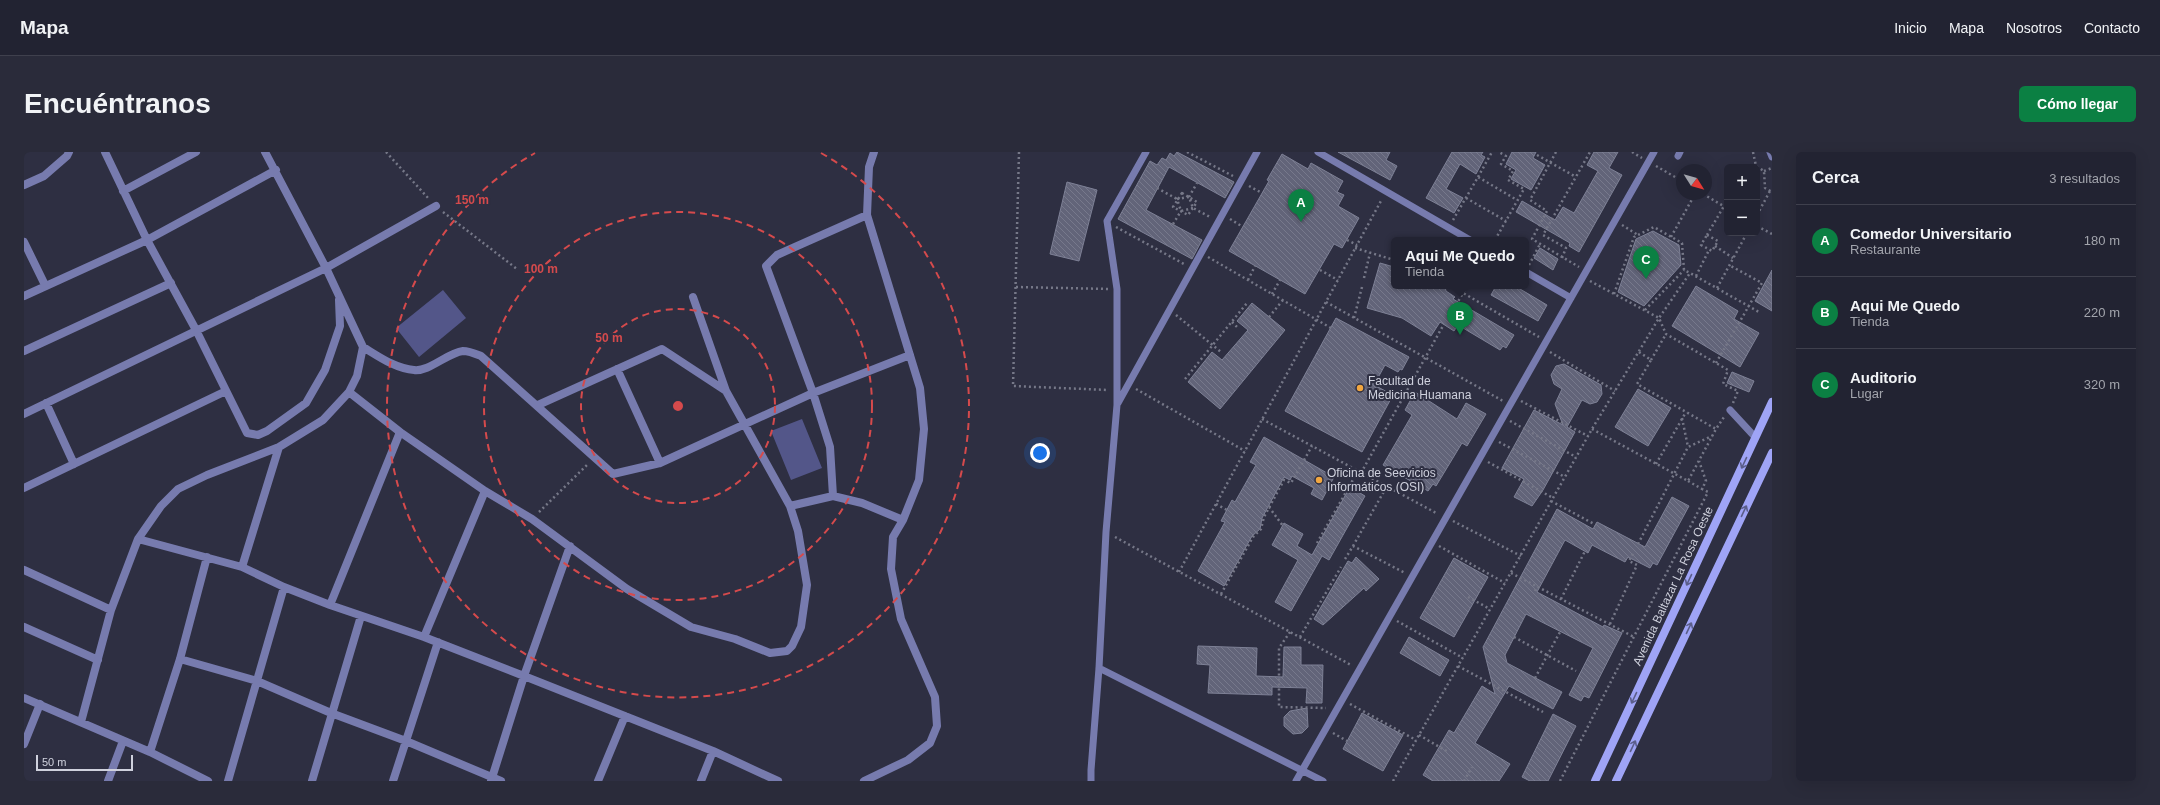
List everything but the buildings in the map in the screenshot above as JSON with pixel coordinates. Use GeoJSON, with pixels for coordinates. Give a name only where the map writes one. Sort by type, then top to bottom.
{"type":"FeatureCollection","features":[{"type":"Feature","properties":{"kind":"street"},"geometry":{"type":"LineString","coordinates":[[24,185],[44,176],[67,156],[69,152]]}},
{"type":"Feature","properties":{"kind":"street"},"geometry":{"type":"LineString","coordinates":[[105,152],[147,240],[196,330],[247,433],[258,435],[267,431],[306,403],[325,370],[340,326],[339,297]]}},
{"type":"Feature","properties":{"kind":"street"},"geometry":{"type":"LineString","coordinates":[[123,191],[196,152]]}},
{"type":"Feature","properties":{"kind":"street"},"geometry":{"type":"LineString","coordinates":[[265,152],[276,170],[326,268],[363,347],[394,364],[415,371],[431,365],[444,357],[464,351],[481,356],[538,405],[613,474],[660,464],[814,393],[910,355]]}},
{"type":"Feature","properties":{"kind":"street"},"geometry":{"type":"LineString","coordinates":[[864,781],[908,760],[930,743],[937,726],[935,697],[901,619],[891,569],[893,537],[903,520],[919,480],[924,429],[920,388],[867,215],[869,167],[874,152]]}},
{"type":"Feature","properties":{"kind":"street"},"geometry":{"type":"LineString","coordinates":[[24,296],[45,285],[147,240],[276,170]]}},
{"type":"Feature","properties":{"kind":"street"},"geometry":{"type":"LineString","coordinates":[[24,414],[326,268],[436,206]]}},
{"type":"Feature","properties":{"kind":"street"},"geometry":{"type":"LineString","coordinates":[[833,496],[830,447],[814,393],[766,266],[777,254],[867,215]]}},
{"type":"Feature","properties":{"kind":"street"},"geometry":{"type":"LineString","coordinates":[[24,242],[45,285]]}},
{"type":"Feature","properties":{"kind":"street"},"geometry":{"type":"LineString","coordinates":[[24,351],[171,283]]}},
{"type":"Feature","properties":{"kind":"street"},"geometry":{"type":"LineString","coordinates":[[349,392],[400,432],[485,491],[532,519],[628,589],[691,627],[735,639],[770,653],[782,653],[792,646],[801,627],[807,585],[798,531],[790,506],[726,390],[693,297]]}},
{"type":"Feature","properties":{"kind":"street"},"geometry":{"type":"LineString","coordinates":[[81,722],[111,610],[138,539],[162,506],[178,489],[207,475],[279,447],[323,420],[349,392],[357,376],[363,347]]}},
{"type":"Feature","properties":{"kind":"street"},"geometry":{"type":"LineString","coordinates":[[538,405],[662,349],[726,390]]}},
{"type":"Feature","properties":{"kind":"street"},"geometry":{"type":"LineString","coordinates":[[617,369],[660,464]]}},
{"type":"Feature","properties":{"kind":"street"},"geometry":{"type":"LineString","coordinates":[[24,488],[226,391]]}},
{"type":"Feature","properties":{"kind":"street","name":"Avenida Baltazar La Rosa Oeste"},"geometry":{"type":"LineString","coordinates":[[1595,781],[1772,402]]}},
{"type":"Feature","properties":{"kind":"street"},"geometry":{"type":"LineString","coordinates":[[46,403],[74,464]]}},
{"type":"Feature","properties":{"kind":"street"},"geometry":{"type":"LineString","coordinates":[[330,605],[400,432]]}},
{"type":"Feature","properties":{"kind":"street"},"geometry":{"type":"LineString","coordinates":[[242,567],[279,447]]}},
{"type":"Feature","properties":{"kind":"street"},"geometry":{"type":"LineString","coordinates":[[1616,781],[1772,453]]}},
{"type":"Feature","properties":{"kind":"street"},"geometry":{"type":"LineString","coordinates":[[424,637],[485,491]]}},
{"type":"Feature","properties":{"kind":"street"},"geometry":{"type":"LineString","coordinates":[[790,506],[833,496],[862,503],[903,520]]}},
{"type":"Feature","properties":{"kind":"street"},"geometry":{"type":"LineString","coordinates":[[138,539],[242,567],[284,587],[330,605],[438,642],[713,751],[778,781]]}},
{"type":"Feature","properties":{"kind":"street"},"geometry":{"type":"LineString","coordinates":[[492,779],[524,676],[570,546]]}},
{"type":"Feature","properties":{"kind":"street"},"geometry":{"type":"LineString","coordinates":[[150,752],[180,659],[207,557]]}},
{"type":"Feature","properties":{"kind":"street"},"geometry":{"type":"LineString","coordinates":[[24,570],[111,610]]}},
{"type":"Feature","properties":{"kind":"street"},"geometry":{"type":"LineString","coordinates":[[228,781],[284,587]]}},
{"type":"Feature","properties":{"kind":"street"},"geometry":{"type":"LineString","coordinates":[[312,781],[361,616]]}},
{"type":"Feature","properties":{"kind":"street"},"geometry":{"type":"LineString","coordinates":[[24,627],[98,660]]}},
{"type":"Feature","properties":{"kind":"street"},"geometry":{"type":"LineString","coordinates":[[393,781],[438,642]]}},
{"type":"Feature","properties":{"kind":"street"},"geometry":{"type":"LineString","coordinates":[[180,659],[257,681],[331,713],[406,740],[492,779],[501,781]]}},
{"type":"Feature","properties":{"kind":"street"},"geometry":{"type":"LineString","coordinates":[[24,698],[150,752],[207,781]]}},
{"type":"Feature","properties":{"kind":"street"},"geometry":{"type":"LineString","coordinates":[[24,744],[40,704]]}},
{"type":"Feature","properties":{"kind":"street"},"geometry":{"type":"LineString","coordinates":[[598,781],[625,716]]}},
{"type":"Feature","properties":{"kind":"street"},"geometry":{"type":"LineString","coordinates":[[108,781],[123,741]]}},
{"type":"Feature","properties":{"kind":"street"},"geometry":{"type":"LineString","coordinates":[[701,781],[713,751]]}},
{"type":"Feature","properties":{"kind":"lane"},"geometry":{"type":"LineString","coordinates":[[1092,781],[1091,770],[1099,668],[1106,532],[1117,405],[1117,289],[1107,221],[1146,152]]}},
{"type":"Feature","properties":{"kind":"lane"},"geometry":{"type":"LineString","coordinates":[[1117,405],[1257,152]]}},
{"type":"Feature","properties":{"kind":"lane"},"geometry":{"type":"LineString","coordinates":[[1318,152],[1464,237]]}},
{"type":"Feature","properties":{"kind":"lane"},"geometry":{"type":"LineString","coordinates":[[1296,781],[1654,152]]}},
{"type":"Feature","properties":{"kind":"lane"},"geometry":{"type":"LineString","coordinates":[[1770,152],[1772,157]]}},
{"type":"Feature","properties":{"kind":"lane"},"geometry":{"type":"LineString","coordinates":[[1529,273],[1571,298]]}},
{"type":"Feature","properties":{"kind":"lane"},"geometry":{"type":"LineString","coordinates":[[1730,410],[1755,437]]}},
{"type":"Feature","properties":{"kind":"lane"},"geometry":{"type":"LineString","coordinates":[[1099,668],[1323,781]]}},
{"type":"Feature","properties":{"kind":"path"},"geometry":{"type":"LineString","coordinates":[[386,152],[399,169],[436,206],[517,269]]}},
{"type":"Feature","properties":{"kind":"path"},"geometry":{"type":"LineString","coordinates":[[1019,152],[1013,386],[1117,390]]}},
{"type":"Feature","properties":{"kind":"path"},"geometry":{"type":"LineString","coordinates":[[1188,152],[1262,193]]}},
{"type":"Feature","properties":{"kind":"path"},"geometry":{"type":"LineString","coordinates":[[1448,228],[1492,152]]}},
{"type":"Feature","properties":{"kind":"path"},"geometry":{"type":"LineString","coordinates":[[1497,237],[1524,189],[1508,180],[1513,171],[1501,164],[1506,156],[1499,152]]}},
{"type":"Feature","properties":{"kind":"path"},"geometry":{"type":"LineString","coordinates":[[1556,152],[1530,200],[1547,211],[1532,239],[1614,294],[1659,318],[1666,334],[1728,370],[1723,384],[1738,391],[1730,410],[1716,429],[1688,481]]}},
{"type":"Feature","properties":{"kind":"path"},"geometry":{"type":"LineString","coordinates":[[1562,258],[1566,248],[1543,235],[1590,152]]}},
{"type":"Feature","properties":{"kind":"path"},"geometry":{"type":"LineString","coordinates":[[1753,152],[1756,166],[1764,171]]}},
{"type":"Feature","properties":{"kind":"path"},"geometry":{"type":"LineString","coordinates":[[1537,155],[1576,177]]}},
{"type":"Feature","properties":{"kind":"path"},"geometry":{"type":"LineString","coordinates":[[1764,171],[1772,168]]}},
{"type":"Feature","properties":{"kind":"path"},"geometry":{"type":"LineString","coordinates":[[1760,210],[1771,191],[1765,188],[1764,171]]}},
{"type":"Feature","properties":{"kind":"path"},"geometry":{"type":"LineString","coordinates":[[1478,177],[1517,200]]}},
{"type":"Feature","properties":{"kind":"path"},"geometry":{"type":"LineString","coordinates":[[1177,200],[1189,197],[1197,183]]}},
{"type":"Feature","properties":{"kind":"path"},"geometry":{"type":"LineString","coordinates":[[1157,188],[1177,200],[1181,211]]}},
{"type":"Feature","properties":{"kind":"path"},"geometry":{"type":"LineString","coordinates":[[1179,572],[1386,191]]}},
{"type":"Feature","properties":{"kind":"path"},"geometry":{"type":"LineString","coordinates":[[1182,192],[1197,202],[1188,215],[1173,207],[1177,200],[1182,192]]}},
{"type":"Feature","properties":{"kind":"path"},"geometry":{"type":"LineString","coordinates":[[1189,197],[1193,208],[1210,218]]}},
{"type":"Feature","properties":{"kind":"path"},"geometry":{"type":"LineString","coordinates":[[1466,198],[1506,221]]}},
{"type":"Feature","properties":{"kind":"path"},"geometry":{"type":"LineString","coordinates":[[1712,199],[1724,206]]}},
{"type":"Feature","properties":{"kind":"path"},"geometry":{"type":"LineString","coordinates":[[1671,237],[1692,200]]}},
{"type":"Feature","properties":{"kind":"path"},"geometry":{"type":"LineString","coordinates":[[1173,224],[1181,211],[1193,208]]}},
{"type":"Feature","properties":{"kind":"path"},"geometry":{"type":"LineString","coordinates":[[1709,250],[1701,245],[1724,210]]}},
{"type":"Feature","properties":{"kind":"path"},"geometry":{"type":"LineString","coordinates":[[1223,215],[1243,227]]}},
{"type":"Feature","properties":{"kind":"path"},"geometry":{"type":"LineString","coordinates":[[1107,221],[1193,269]]}},
{"type":"Feature","properties":{"kind":"path"},"geometry":{"type":"LineString","coordinates":[[1615,221],[1639,235]]}},
{"type":"Feature","properties":{"kind":"path"},"geometry":{"type":"LineString","coordinates":[[1614,294],[1634,237],[1654,227],[1682,243],[1684,270],[1645,310]]}},
{"type":"Feature","properties":{"kind":"path"},"geometry":{"type":"LineString","coordinates":[[1760,228],[1772,234]]}},
{"type":"Feature","properties":{"kind":"path"},"geometry":{"type":"LineString","coordinates":[[1696,276],[1709,250],[1712,251],[1718,241],[1707,235]]}},
{"type":"Feature","properties":{"kind":"path"},"geometry":{"type":"LineString","coordinates":[[1717,288],[1745,236]]}},
{"type":"Feature","properties":{"kind":"path"},"geometry":{"type":"LineString","coordinates":[[1347,240],[1356,247],[1391,259]]}},
{"type":"Feature","properties":{"kind":"path"},"geometry":{"type":"LineString","coordinates":[[1529,265],[1540,244]]}},
{"type":"Feature","properties":{"kind":"path"},"geometry":{"type":"LineString","coordinates":[[1715,246],[1733,258]]}},
{"type":"Feature","properties":{"kind":"path"},"geometry":{"type":"LineString","coordinates":[[1202,253],[1331,328]]}},
{"type":"Feature","properties":{"kind":"path"},"geometry":{"type":"LineString","coordinates":[[1364,278],[1370,253]]}},
{"type":"Feature","properties":{"kind":"path"},"geometry":{"type":"LineString","coordinates":[[1716,363],[1762,283],[1729,265]]}},
{"type":"Feature","properties":{"kind":"path"},"geometry":{"type":"LineString","coordinates":[[1248,280],[1255,266]]}},
{"type":"Feature","properties":{"kind":"path"},"geometry":{"type":"LineString","coordinates":[[1320,270],[1338,280]]}},
{"type":"Feature","properties":{"kind":"path"},"geometry":{"type":"LineString","coordinates":[[1684,270],[1759,312]]}},
{"type":"Feature","properties":{"kind":"path"},"geometry":{"type":"LineString","coordinates":[[1393,781],[1592,429],[1659,318],[1690,273]]}},
{"type":"Feature","properties":{"kind":"path"},"geometry":{"type":"LineString","coordinates":[[1272,294],[1280,280]]}},
{"type":"Feature","properties":{"kind":"path"},"geometry":{"type":"LineString","coordinates":[[1016,287],[1117,289]]}},
{"type":"Feature","properties":{"kind":"path"},"geometry":{"type":"LineString","coordinates":[[1354,318],[1362,287]]}},
{"type":"Feature","properties":{"kind":"path"},"geometry":{"type":"LineString","coordinates":[[1456,289],[1545,344],[1615,391]]}},
{"type":"Feature","properties":{"kind":"path"},"geometry":{"type":"LineString","coordinates":[[1451,314],[1465,289]]}},
{"type":"Feature","properties":{"kind":"path"},"geometry":{"type":"LineString","coordinates":[[1269,317],[1282,300]]}},
{"type":"Feature","properties":{"kind":"path"},"geometry":{"type":"LineString","coordinates":[[1326,302],[1510,405]]}},
{"type":"Feature","properties":{"kind":"path"},"geometry":{"type":"LineString","coordinates":[[1185,379],[1247,303]]}},
{"type":"Feature","properties":{"kind":"path"},"geometry":{"type":"LineString","coordinates":[[1170,310],[1221,352]]}},
{"type":"Feature","properties":{"kind":"path"},"geometry":{"type":"LineString","coordinates":[[1232,322],[1240,329]]}},
{"type":"Feature","properties":{"kind":"path"},"geometry":{"type":"LineString","coordinates":[[1361,472],[1424,357],[1444,324]]}},
{"type":"Feature","properties":{"kind":"path"},"geometry":{"type":"LineString","coordinates":[[1666,334],[1637,384],[1716,429]]}},
{"type":"Feature","properties":{"kind":"path"},"geometry":{"type":"LineString","coordinates":[[1639,352],[1651,360]]}},
{"type":"Feature","properties":{"kind":"path"},"geometry":{"type":"LineString","coordinates":[[1128,384],[1245,451]]}},
{"type":"Feature","properties":{"kind":"path"},"geometry":{"type":"LineString","coordinates":[[1514,398],[1588,436]]}},
{"type":"Feature","properties":{"kind":"path"},"geometry":{"type":"LineString","coordinates":[[1656,464],[1686,412]]}},
{"type":"Feature","properties":{"kind":"path"},"geometry":{"type":"LineString","coordinates":[[1503,417],[1576,457]]}},
{"type":"Feature","properties":{"kind":"path"},"geometry":{"type":"LineString","coordinates":[[1682,417],[1688,448]]}},
{"type":"Feature","properties":{"kind":"path"},"geometry":{"type":"LineString","coordinates":[[1262,419],[1446,518],[1521,556]]}},
{"type":"Feature","properties":{"kind":"path"},"geometry":{"type":"LineString","coordinates":[[1560,781],[1708,492],[1592,429]]}},
{"type":"Feature","properties":{"kind":"path"},"geometry":{"type":"LineString","coordinates":[[1638,544],[1673,473],[1688,448],[1712,436]]}},
{"type":"Feature","properties":{"kind":"path"},"geometry":{"type":"LineString","coordinates":[[1492,438],[1565,477]]}},
{"type":"Feature","properties":{"kind":"path"},"geometry":{"type":"LineString","coordinates":[[1221,594],[1253,537],[1261,529],[1269,506],[1284,480],[1291,483],[1312,446]]}},
{"type":"Feature","properties":{"kind":"path"},"geometry":{"type":"LineString","coordinates":[[532,519],[594,458]]}},
{"type":"Feature","properties":{"kind":"path"},"geometry":{"type":"LineString","coordinates":[[1480,458],[1596,525]]}},
{"type":"Feature","properties":{"kind":"path"},"geometry":{"type":"LineString","coordinates":[[1699,461],[1706,481],[1702,489]]}},
{"type":"Feature","properties":{"kind":"path"},"geometry":{"type":"LineString","coordinates":[[1317,543],[1358,471]]}},
{"type":"Feature","properties":{"kind":"path"},"geometry":{"type":"LineString","coordinates":[[1346,559],[1387,486]]}},
{"type":"Feature","properties":{"kind":"path"},"geometry":{"type":"LineString","coordinates":[[1216,504],[1227,510]]}},
{"type":"Feature","properties":{"kind":"path"},"geometry":{"type":"LineString","coordinates":[[1269,506],[1282,526]]}},
{"type":"Feature","properties":{"kind":"path"},"geometry":{"type":"LineString","coordinates":[[1106,532],[1360,669]]}},
{"type":"Feature","properties":{"kind":"path"},"geometry":{"type":"LineString","coordinates":[[1432,542],[1505,583]]}},
{"type":"Feature","properties":{"kind":"path"},"geometry":{"type":"LineString","coordinates":[[1353,546],[1412,577]]}},
{"type":"Feature","properties":{"kind":"path"},"geometry":{"type":"LineString","coordinates":[[1561,599],[1585,551]]}},
{"type":"Feature","properties":{"kind":"path"},"geometry":{"type":"LineString","coordinates":[[1610,624],[1637,565],[1629,561],[1634,552]]}},
{"type":"Feature","properties":{"kind":"path"},"geometry":{"type":"LineString","coordinates":[[1300,637],[1341,567]]}},
{"type":"Feature","properties":{"kind":"path"},"geometry":{"type":"LineString","coordinates":[[1511,573],[1634,637]]}},
{"type":"Feature","properties":{"kind":"path"},"geometry":{"type":"LineString","coordinates":[[1535,591],[1537,586]]}},
{"type":"Feature","properties":{"kind":"path"},"geometry":{"type":"LineString","coordinates":[[1468,596],[1490,609]]}},
{"type":"Feature","properties":{"kind":"path"},"geometry":{"type":"LineString","coordinates":[[1390,617],[1463,658]]}},
{"type":"Feature","properties":{"kind":"path"},"geometry":{"type":"LineString","coordinates":[[1290,632],[1279,648],[1279,707],[1338,708]]}},
{"type":"Feature","properties":{"kind":"path"},"geometry":{"type":"LineString","coordinates":[[1535,678],[1560,632]]}},
{"type":"Feature","properties":{"kind":"path"},"geometry":{"type":"LineString","coordinates":[[1514,637],[1576,671]]}},
{"type":"Feature","properties":{"kind":"path"},"geometry":{"type":"LineString","coordinates":[[1458,666],[1543,712]]}},
{"type":"Feature","properties":{"kind":"path"},"geometry":{"type":"LineString","coordinates":[[1342,700],[1416,740]]}},
{"type":"Feature","properties":{"kind":"path"},"geometry":{"type":"LineString","coordinates":[[1325,729],[1347,741]]}},
{"type":"Feature","properties":{"kind":"path"},"geometry":{"type":"LineString","coordinates":[[1419,735],[1448,752]]}},
{"type":"Feature","properties":{"kind":"path"},"geometry":{"type":"LineString","coordinates":[[1464,781],[1472,767]]}},
{"type":"Feature","properties":{"kind":"shaded area"},"geometry":{"type":"Polygon","coordinates":[[[443,290],[466,318],[419,357],[396,328],[443,290]]]}},
{"type":"Feature","properties":{"kind":"shaded area"},"geometry":{"type":"Polygon","coordinates":[[[802,419],[822,468],[791,480],[771,431],[802,419]]]}},
{"type":"Feature","properties":{"kind":"place","name":"Comedor Universitario"},"geometry":{"type":"Point","coordinates":[1301,222]}},
{"type":"Feature","properties":{"kind":"place","name":"Auditorio"},"geometry":{"type":"Point","coordinates":[1646,279]}},
{"type":"Feature","properties":{"kind":"place","name":"Aqui Me Quedo"},"geometry":{"type":"Point","coordinates":[1460,335]}},
{"type":"Feature","properties":{"kind":"place","name":"Facultad de Medicina Huamana"},"geometry":{"type":"Point","coordinates":[1360,388]}},
{"type":"Feature","properties":{"kind":"place","name":"Oficina de Seevicios Informáticos (OSI)"},"geometry":{"type":"Point","coordinates":[1319,480]}}]}
